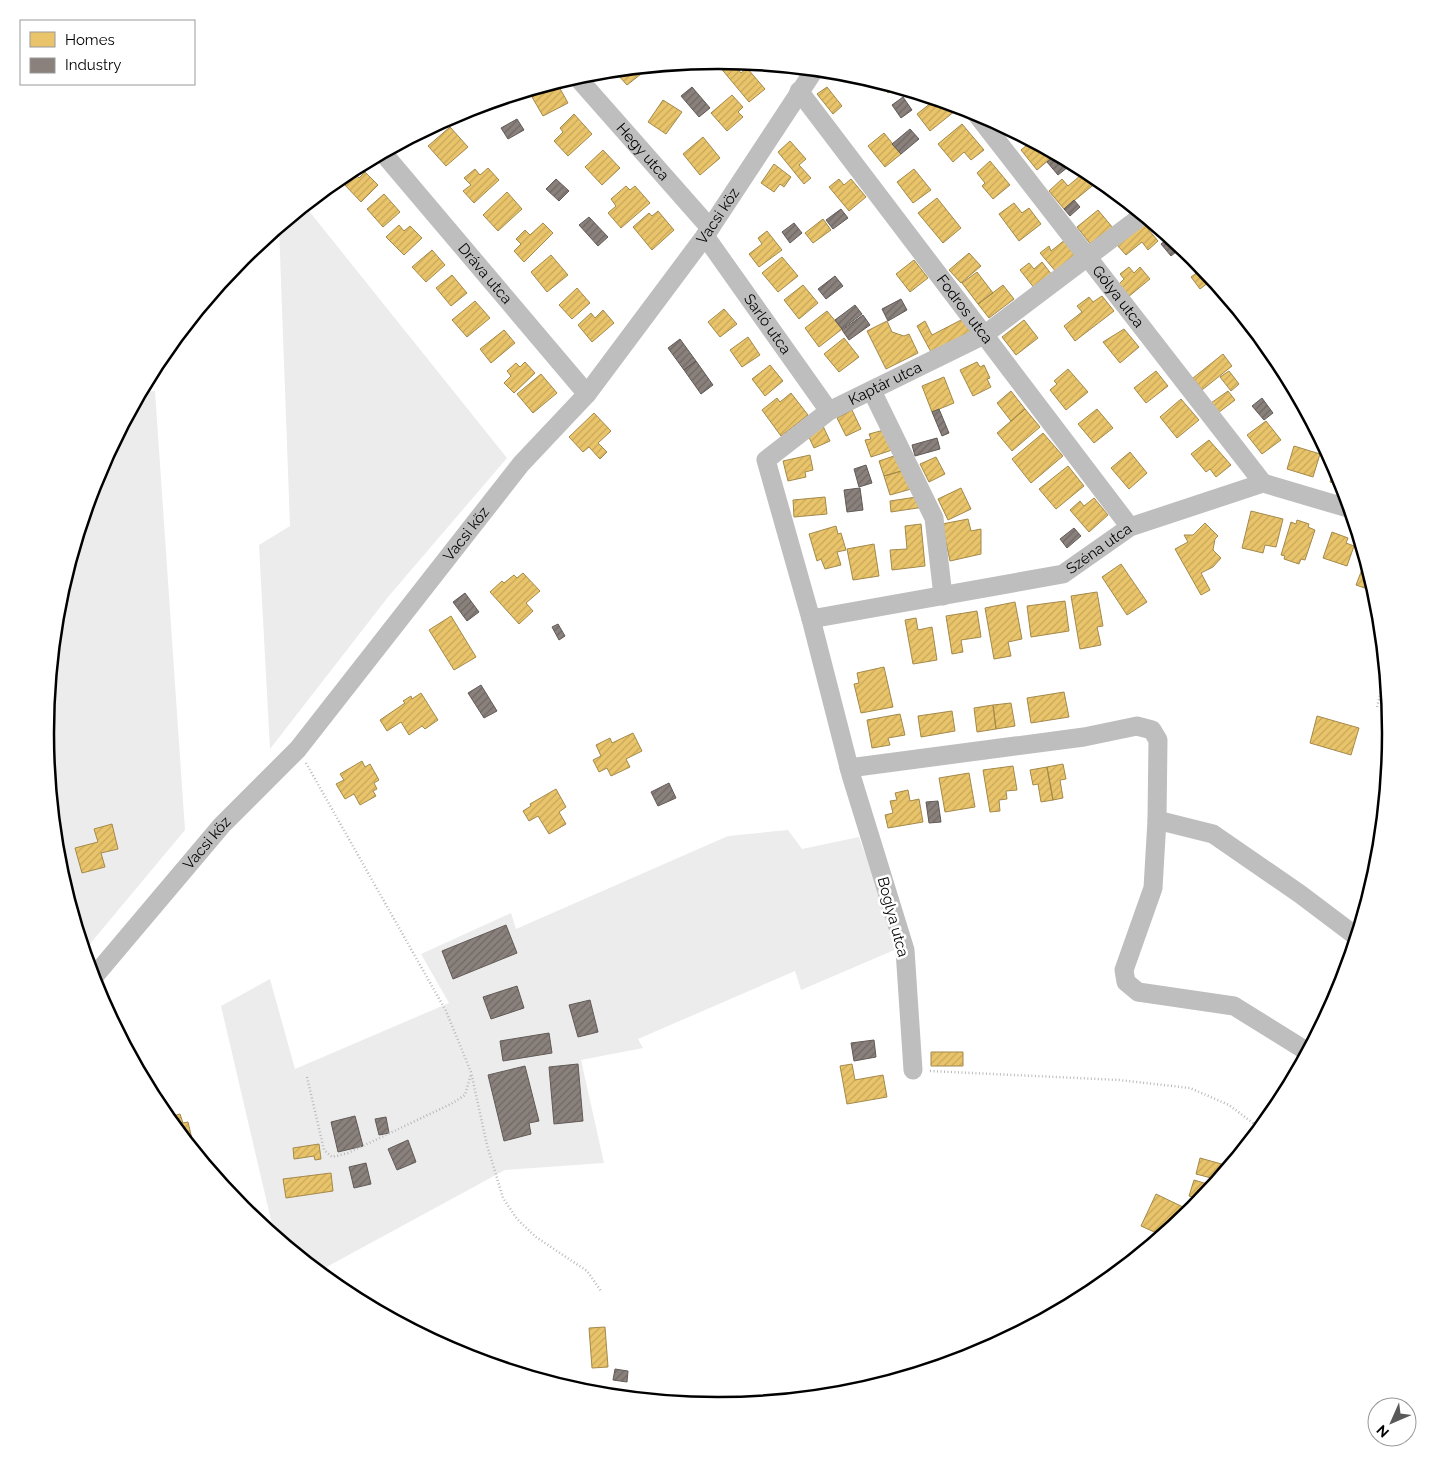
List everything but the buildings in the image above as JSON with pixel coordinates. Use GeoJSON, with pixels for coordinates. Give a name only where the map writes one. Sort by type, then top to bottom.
{"type":"FeatureCollection","features":[{"type":"Feature","properties":{"kind":"street","name":"Vacsi köz"},"geometry":{"type":"LineString","coordinates":[[98,971],[222,825],[298,749],[521,464],[587,394],[708,232],[811,75]]}},
{"type":"Feature","properties":{"kind":"street","name":"Hegy utca"},"geometry":{"type":"LineString","coordinates":[[582,83],[708,232]]}},
{"type":"Feature","properties":{"kind":"street","name":"Fodros utca"},"geometry":{"type":"LineString","coordinates":[[799,91],[1130,527]]}},
{"type":"Feature","properties":{"kind":"street","name":"Gólya utca"},"geometry":{"type":"LineString","coordinates":[[984,124],[1263,483]]}},
{"type":"Feature","properties":{"kind":"street","name":"Dráva utca"},"geometry":{"type":"LineString","coordinates":[[387,158],[587,394]]}},
{"type":"Feature","properties":{"kind":"street","name":"Kaptár utca"},"geometry":{"type":"LineString","coordinates":[[811,620],[766,460],[829,411],[984,335],[1138,219]]}},
{"type":"Feature","properties":{"kind":"street","name":"Sarló utca"},"geometry":{"type":"LineString","coordinates":[[708,232],[829,411]]}},
{"type":"Feature","properties":{"kind":"street"},"geometry":{"type":"LineString","coordinates":[[872,391],[934,518],[943,596]]}},
{"type":"Feature","properties":{"kind":"street"},"geometry":{"type":"LineString","coordinates":[[1263,483],[1343,507]]}},
{"type":"Feature","properties":{"kind":"street","name":"Széna utca"},"geometry":{"type":"LineString","coordinates":[[811,620],[1062,574],[1130,527],[1263,483]]}},
{"type":"Feature","properties":{"kind":"street","name":"Boglya utca"},"geometry":{"type":"LineString","coordinates":[[811,620],[849,768],[905,950],[913,1070]]}},
{"type":"Feature","properties":{"kind":"street"},"geometry":{"type":"LineString","coordinates":[[849,768],[1084,737],[1137,726],[1152,730],[1158,740],[1157,820],[1153,888],[1124,970],[1126,982],[1138,992],[1234,1006],[1303,1049]]}},
{"type":"Feature","properties":{"kind":"street"},"geometry":{"type":"LineString","coordinates":[[1157,820],[1213,834],[1300,894],[1352,933]]}},
{"type":"Feature","properties":{"kind":"path"},"geometry":{"type":"LineString","coordinates":[[1377,707],[1382,688]]}},
{"type":"Feature","properties":{"kind":"path"},"geometry":{"type":"LineString","coordinates":[[298,749],[446,1011],[472,1072],[487,1145],[503,1198],[517,1219],[536,1237],[587,1271],[602,1291]]}},
{"type":"Feature","properties":{"kind":"path"},"geometry":{"type":"LineString","coordinates":[[913,1070],[1119,1080],[1190,1088],[1229,1105],[1255,1125]]}},
{"type":"Feature","properties":{"kind":"path"},"geometry":{"type":"LineString","coordinates":[[306,1077],[324,1150],[332,1157],[348,1153],[451,1104],[465,1095],[472,1072]]}},
{"type":"Feature","properties":{"kind":"shaded area"},"geometry":{"type":"Polygon","coordinates":[[[309,210],[507,458],[388,597],[270,749],[259,545],[290,526],[279,235],[309,210]]]}},
{"type":"Feature","properties":{"kind":"shaded area"},"geometry":{"type":"Polygon","coordinates":[[[149,391],[155,391],[185,830],[89,946],[76,906],[59,820],[54,734],[55,690],[59,647],[76,561],[89,520],[104,479],[122,439],[149,391]]]}},
{"type":"Feature","properties":{"kind":"shaded area"},"geometry":{"type":"Polygon","coordinates":[[[788,830],[802,849],[859,837],[899,948],[801,990],[795,971],[638,1039],[643,1048],[581,1060],[604,1163],[505,1170],[324,1268],[272,1226],[221,1006],[270,979],[295,1069],[449,1003],[421,954],[511,913],[516,929],[728,836],[788,830]]]}}]}
